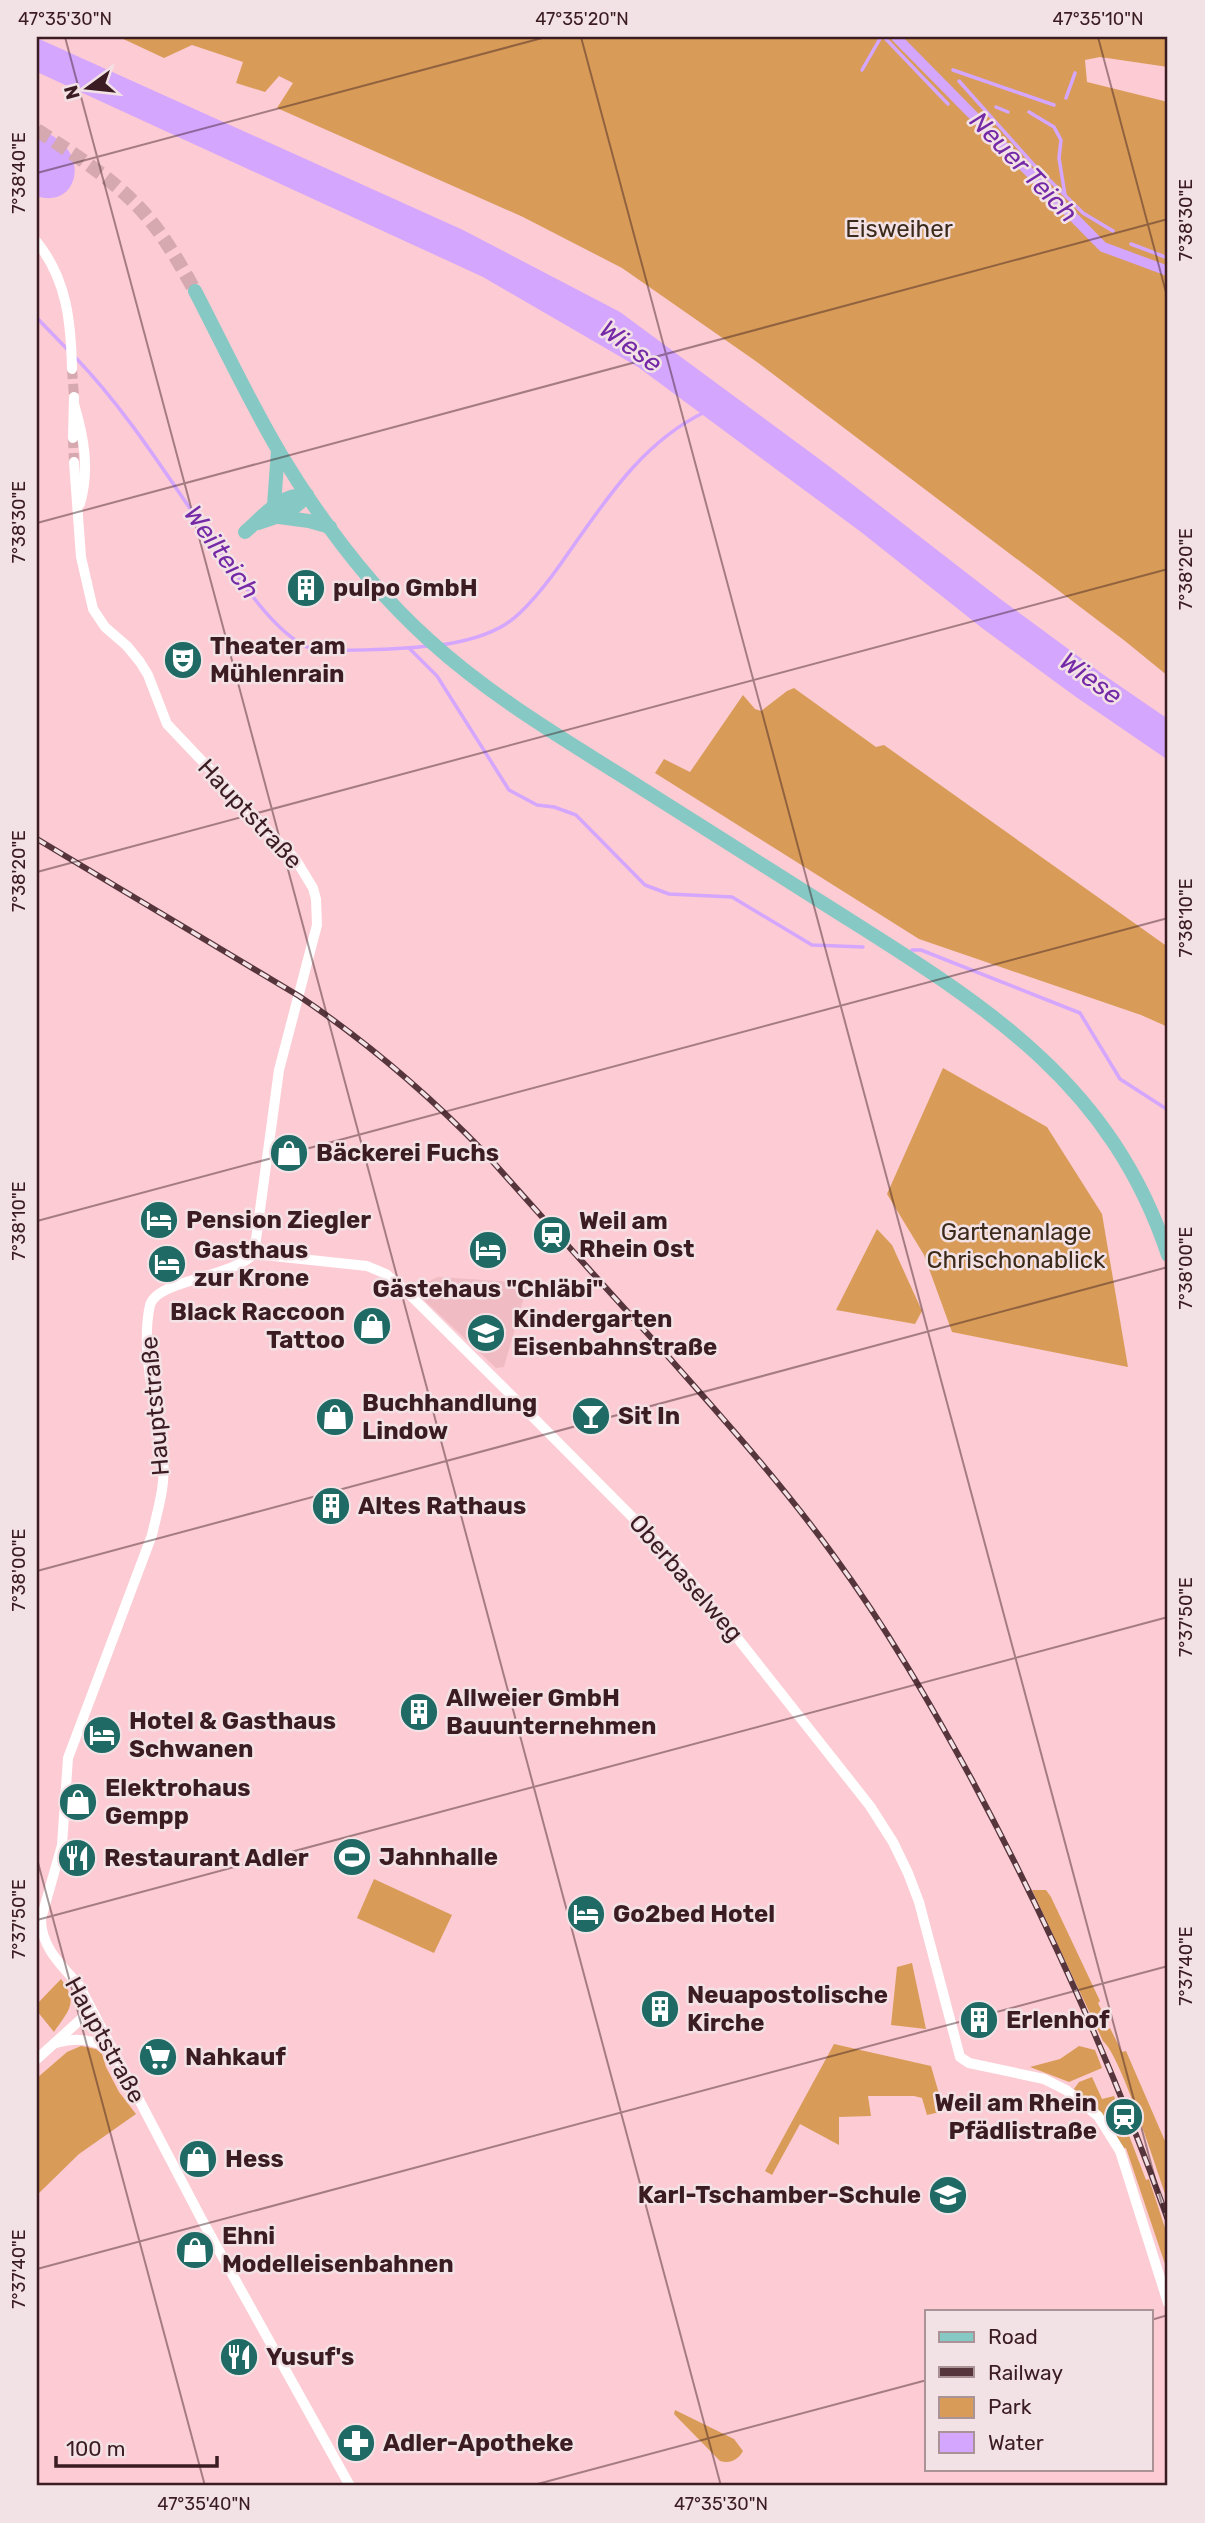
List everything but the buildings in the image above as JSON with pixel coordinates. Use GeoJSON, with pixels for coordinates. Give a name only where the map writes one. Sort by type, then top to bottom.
{"type":"FeatureCollection","features":[{"type":"Feature","properties":{"kind":"main road"},"geometry":{"type":"LineString","coordinates":[[195,291],[278,450],[307,495],[384,594],[427,639],[510,704],[889,944],[969,997],[1022,1039],[1070,1086],[1117,1147],[1136,1180],[1168,1255]]}},
{"type":"Feature","properties":{"kind":"main road"},"geometry":{"type":"LineString","coordinates":[[277,511],[278,450]]}},
{"type":"Feature","properties":{"kind":"main road"},"geometry":{"type":"LineString","coordinates":[[251,528],[295,495],[307,495]]}},
{"type":"Feature","properties":{"kind":"main road"},"geometry":{"type":"LineString","coordinates":[[277,511],[330,527]]}},
{"type":"Feature","properties":{"kind":"street"},"geometry":{"type":"LineString","coordinates":[[37,242],[50,260],[64,292],[72,364]]}},
{"type":"Feature","properties":{"kind":"street","name":"Hauptstraße"},"geometry":{"type":"LineString","coordinates":[[73,439],[74,400],[84,438],[85,481],[78,510]]}},
{"type":"Feature","properties":{"kind":"street","name":"Hauptstraße"},"geometry":{"type":"LineString","coordinates":[[74,462],[84,577],[93,609],[105,628],[127,646],[140,662],[148,675],[166,724],[296,860],[313,888],[317,925],[279,1070],[254,1254],[235,1268],[163,1290],[149,1305],[150,1373],[164,1463],[160,1499],[152,1535],[68,1758],[62,1845],[41,1919],[41,1931],[44,1942],[79,1986],[209,2232],[350,2486]]}},
{"type":"Feature","properties":{"kind":"street","name":"Oberbaselweg"},"geometry":{"type":"LineString","coordinates":[[254,1254],[367,1266],[386,1274],[503,1387],[664,1550],[870,1805],[893,1842],[919,1902],[960,2057],[969,2063],[1044,2079],[1066,2090],[1098,2116],[1120,2151],[1168,2303]]}},
{"type":"Feature","properties":{"kind":"street"},"geometry":{"type":"LineString","coordinates":[[37,2059],[91,2010]]}},
{"type":"Feature","properties":{"kind":"street"},"geometry":{"type":"LineString","coordinates":[[54,2044],[79,2039],[102,2045],[113,2052]]}},
{"type":"Feature","properties":{"kind":"shaded area","name":"Kindergarten Eisenbahnstraße"},"geometry":{"type":"Polygon","coordinates":[[[438,1277],[528,1283],[504,1367],[496,1368],[422,1298],[418,1292],[423,1284],[438,1277]]]}},
{"type":"Feature","properties":{"kind":"green space","name":"Eisweiher"},"geometry":{"type":"Polygon","coordinates":[[[119,37],[1168,37],[1168,67],[1100,57],[1085,60],[1087,82],[1168,102],[1168,676],[757,362],[622,268],[523,217],[277,108],[293,83],[279,76],[265,92],[236,83],[243,62],[192,45],[164,58],[119,37]]]}},
{"type":"Feature","properties":{"kind":"green space"},"geometry":{"type":"Polygon","coordinates":[[[794,688],[876,747],[884,745],[1168,947],[1168,1027],[1141,1015],[919,939],[655,773],[664,759],[690,772],[743,695],[755,709],[761,711],[794,688]]]}},
{"type":"Feature","properties":{"kind":"green space","name":"Gartenanlage Chrischonablick"},"geometry":{"type":"Polygon","coordinates":[[[943,1068],[1047,1127],[1102,1214],[1128,1367],[952,1332],[924,1255],[887,1194],[943,1068]]]}},
{"type":"Feature","properties":{"kind":"green space"},"geometry":{"type":"Polygon","coordinates":[[[877,1229],[892,1245],[922,1311],[915,1324],[836,1310],[877,1229]]]}},
{"type":"Feature","properties":{"kind":"green space"},"geometry":{"type":"Polygon","coordinates":[[[374,1879],[452,1915],[434,1953],[357,1918],[374,1879]]]}},
{"type":"Feature","properties":{"kind":"green space"},"geometry":{"type":"Polygon","coordinates":[[[1032,1890],[1046,1890],[1051,1897],[1100,2001],[1098,2003],[1105,2017],[1099,2021],[1106,2031],[1110,2028],[1122,2052],[1126,2051],[1168,2148],[1168,2202],[1119,2069],[1103,2041],[1032,1890]]]}},
{"type":"Feature","properties":{"kind":"green space"},"geometry":{"type":"Polygon","coordinates":[[[912,1963],[926,2029],[891,2025],[897,1967],[912,1963]]]}},
{"type":"Feature","properties":{"kind":"green space"},"geometry":{"type":"Polygon","coordinates":[[[61,1979],[71,2001],[68,2012],[54,2032],[37,2011],[37,2004],[61,1979]]]}},
{"type":"Feature","properties":{"kind":"green space"},"geometry":{"type":"Polygon","coordinates":[[[834,2044],[931,2066],[944,2111],[927,2115],[922,2098],[914,2096],[868,2096],[871,2116],[839,2117],[839,2145],[800,2124],[772,2175],[765,2171],[834,2044]]]}},
{"type":"Feature","properties":{"kind":"green space"},"geometry":{"type":"Polygon","coordinates":[[[81,2046],[96,2049],[102,2054],[119,2092],[136,2114],[79,2154],[37,2195],[37,2078],[67,2052],[81,2046]]]}},
{"type":"Feature","properties":{"kind":"green space"},"geometry":{"type":"Polygon","coordinates":[[[1079,2046],[1095,2050],[1102,2068],[1069,2082],[1030,2067],[1060,2059],[1079,2046]]]}},
{"type":"Feature","properties":{"kind":"green space"},"geometry":{"type":"Polygon","coordinates":[[[1092,2077],[1102,2099],[1114,2096],[1146,2180],[1149,2179],[1168,2237],[1168,2273],[1126,2148],[1122,2149],[1103,2115],[1074,2089],[1079,2082],[1092,2077]]]}},
{"type":"Feature","properties":{"kind":"green space"},"geometry":{"type":"Polygon","coordinates":[[[675,2410],[734,2439],[743,2451],[739,2457],[727,2462],[720,2461],[674,2414],[675,2410]]]}},
{"type":"Feature","properties":{"kind":"water","name":"Wiese"},"geometry":{"type":"Polygon","coordinates":[[[37,38],[463,230],[620,312],[830,467],[999,598],[1168,719],[1168,760],[982,628],[861,532],[638,367],[483,277],[37,72],[37,38]]]}},
{"type":"Feature","properties":{"kind":"water"},"geometry":{"type":"Polygon","coordinates":[[[37,128],[61,143],[73,159],[74,178],[65,193],[57,197],[37,196],[37,128]]]}},
{"type":"Feature","properties":{"kind":"waterway"},"geometry":{"type":"LineString","coordinates":[[862,70],[881,37]]}},
{"type":"Feature","properties":{"kind":"waterway"},"geometry":{"type":"LineString","coordinates":[[884,37],[948,104]]}},
{"type":"Feature","properties":{"kind":"waterway","name":"Neuer Teich"},"geometry":{"type":"LineString","coordinates":[[896,37],[1103,247],[1168,271]]}},
{"type":"Feature","properties":{"kind":"waterway"},"geometry":{"type":"LineString","coordinates":[[953,70],[1054,105]]}},
{"type":"Feature","properties":{"kind":"waterway"},"geometry":{"type":"LineString","coordinates":[[1066,98],[1075,73]]}},
{"type":"Feature","properties":{"kind":"waterway"},"geometry":{"type":"LineString","coordinates":[[959,81],[1033,164],[1083,213],[1113,231]]}},
{"type":"Feature","properties":{"kind":"waterway"},"geometry":{"type":"LineString","coordinates":[[996,107],[1008,112]]}},
{"type":"Feature","properties":{"kind":"waterway"},"geometry":{"type":"LineString","coordinates":[[1029,112],[1054,127],[1061,140],[1059,158],[1065,195]]}},
{"type":"Feature","properties":{"kind":"waterway"},"geometry":{"type":"LineString","coordinates":[[1131,244],[1168,258]]}},
{"type":"Feature","properties":{"kind":"waterway","name":"Weilteich"},"geometry":{"type":"LineString","coordinates":[[37,318],[67,349]]}},
{"type":"Feature","properties":{"kind":"waterway","name":"Weilteich"},"geometry":{"type":"LineString","coordinates":[[75,357],[114,402],[150,450],[247,589],[270,617],[294,639],[307,647],[329,650],[429,646]]}},
{"type":"Feature","properties":{"kind":"waterway","name":"Weilteich"},"geometry":{"type":"LineString","coordinates":[[440,645],[483,635],[515,618],[549,580],[628,473],[663,439],[705,412]]}},
{"type":"Feature","properties":{"kind":"waterway"},"geometry":{"type":"LineString","coordinates":[[410,649],[437,676],[509,790],[537,805],[554,807],[576,815],[645,885],[669,894],[732,897],[812,945],[863,947]]}},
{"type":"Feature","properties":{"kind":"waterway"},"geometry":{"type":"LineString","coordinates":[[912,950],[921,950],[1080,1013],[1120,1079],[1168,1110]]}},
{"type":"Feature","properties":{"kind":"tunnel"},"geometry":{"type":"LineString","coordinates":[[37,130],[93,168],[132,201],[152,222],[195,291]]}},
{"type":"Feature","properties":{"kind":"tunnel"},"geometry":{"type":"LineString","coordinates":[[72,369],[74,397]]}},
{"type":"Feature","properties":{"kind":"tunnel"},"geometry":{"type":"LineString","coordinates":[[73,438],[74,462]]}},
{"type":"Feature","properties":{"kind":"railway"},"geometry":{"type":"LineString","coordinates":[[37,839],[299,996],[396,1070],[485,1153],[770,1474],[872,1610],[924,1694],[972,1780],[1027,1887],[1078,1997],[1168,2220]]}},
{"type":"Feature","properties":{"kind":"place","name":"pulpo GmbH"},"geometry":{"type":"Point","coordinates":[306,588]}},
{"type":"Feature","properties":{"kind":"place","name":"Theater am Mühlenrain"},"geometry":{"type":"Point","coordinates":[183,660]}},
{"type":"Feature","properties":{"kind":"place","name":"Bäckerei Fuchs"},"geometry":{"type":"Point","coordinates":[289,1153]}},
{"type":"Feature","properties":{"kind":"place","name":"Pension Ziegler"},"geometry":{"type":"Point","coordinates":[159,1220]}},
{"type":"Feature","properties":{"kind":"place","name":"Weil am Rhein Ost"},"geometry":{"type":"Point","coordinates":[552,1235]}},
{"type":"Feature","properties":{"kind":"place","name":"Gästehaus \"Chläbi\""},"geometry":{"type":"Point","coordinates":[488,1250]}},
{"type":"Feature","properties":{"kind":"place","name":"Gasthaus zur Krone"},"geometry":{"type":"Point","coordinates":[167,1264]}},
{"type":"Feature","properties":{"kind":"place","name":"Black Raccoon Tattoo"},"geometry":{"type":"Point","coordinates":[372,1326]}},
{"type":"Feature","properties":{"kind":"place","name":"Kindergarten Eisenbahnstraße"},"geometry":{"type":"Point","coordinates":[486,1333]}},
{"type":"Feature","properties":{"kind":"place","name":"Sit In"},"geometry":{"type":"Point","coordinates":[591,1416]}},
{"type":"Feature","properties":{"kind":"place","name":"Buchhandlung Lindow"},"geometry":{"type":"Point","coordinates":[335,1417]}},
{"type":"Feature","properties":{"kind":"place","name":"Altes Rathaus"},"geometry":{"type":"Point","coordinates":[331,1506]}},
{"type":"Feature","properties":{"kind":"place","name":"Allweier GmbH Bauunternehmen"},"geometry":{"type":"Point","coordinates":[419,1712]}},
{"type":"Feature","properties":{"kind":"place","name":"Hotel & Gasthaus Schwanen"},"geometry":{"type":"Point","coordinates":[102,1735]}},
{"type":"Feature","properties":{"kind":"place","name":"Elektrohaus Gempp"},"geometry":{"type":"Point","coordinates":[78,1802]}},
{"type":"Feature","properties":{"kind":"place","name":"Jahnhalle"},"geometry":{"type":"Point","coordinates":[352,1857]}},
{"type":"Feature","properties":{"kind":"place","name":"Restaurant Adler"},"geometry":{"type":"Point","coordinates":[77,1858]}},
{"type":"Feature","properties":{"kind":"place","name":"Go2bed Hotel"},"geometry":{"type":"Point","coordinates":[586,1914]}},
{"type":"Feature","properties":{"kind":"place","name":"Neuapostolische Kirche"},"geometry":{"type":"Point","coordinates":[660,2009]}},
{"type":"Feature","properties":{"kind":"place","name":"Erlenhof"},"geometry":{"type":"Point","coordinates":[979,2020]}},
{"type":"Feature","properties":{"kind":"place","name":"Nahkauf"},"geometry":{"type":"Point","coordinates":[158,2057]}},
{"type":"Feature","properties":{"kind":"place","name":"Weil am Rhein Pfädlistraße"},"geometry":{"type":"Point","coordinates":[1124,2117]}},
{"type":"Feature","properties":{"kind":"place","name":"Hess"},"geometry":{"type":"Point","coordinates":[198,2159]}},
{"type":"Feature","properties":{"kind":"place","name":"Karl-Tschamber-Schule"},"geometry":{"type":"Point","coordinates":[948,2195]}},
{"type":"Feature","properties":{"kind":"place","name":"Ehni Modelleisenbahnen"},"geometry":{"type":"Point","coordinates":[195,2250]}},
{"type":"Feature","properties":{"kind":"place","name":"Yusuf's"},"geometry":{"type":"Point","coordinates":[239,2357]}},
{"type":"Feature","properties":{"kind":"place","name":"Adler-Apotheke"},"geometry":{"type":"Point","coordinates":[356,2443]}}]}
